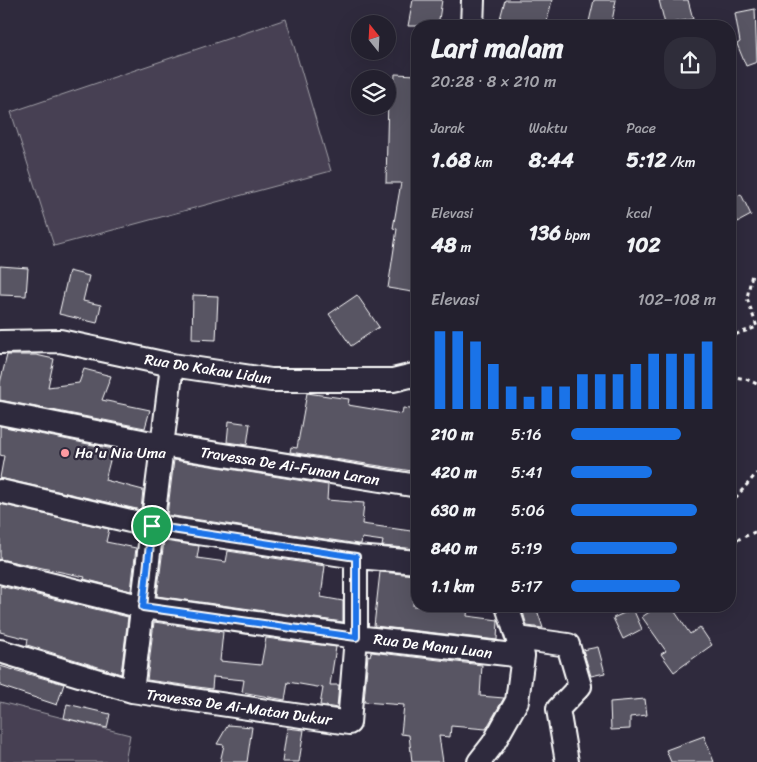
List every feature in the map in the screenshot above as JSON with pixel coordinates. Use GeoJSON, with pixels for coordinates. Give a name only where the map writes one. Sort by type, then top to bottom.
{"type":"FeatureCollection","features":[{"type":"Feature","properties":{"kind":"street"},"geometry":{"type":"LineString","coordinates":[[472,20],[473,0]]}},
{"type":"Feature","properties":{"kind":"street","name":"Rua Do Kakau Lidun"},"geometry":{"type":"LineString","coordinates":[[1,345],[60,342],[172,365],[271,380],[393,380],[411,376]]}},
{"type":"Feature","properties":{"kind":"street"},"geometry":{"type":"LineString","coordinates":[[0,651],[132,691],[172,365]]}},
{"type":"Feature","properties":{"kind":"street","name":"Travessa De Ai-Funan Laran"},"geometry":{"type":"LineString","coordinates":[[0,413],[162,445],[411,485]]}},
{"type":"Feature","properties":{"kind":"street"},"geometry":{"type":"LineString","coordinates":[[0,491],[152,526],[356,557],[411,561]]}},
{"type":"Feature","properties":{"kind":"street"},"geometry":{"type":"LineString","coordinates":[[356,557],[356,637]]}},
{"type":"Feature","properties":{"kind":"street","name":"Rua De Manu Luan"},"geometry":{"type":"LineString","coordinates":[[0,572],[143,607],[356,637],[521,647],[568,645],[580,686],[558,709],[567,762]]}},
{"type":"Feature","properties":{"kind":"street"},"geometry":{"type":"LineString","coordinates":[[479,762],[493,744],[517,701],[521,647],[509,612]]}},
{"type":"Feature","properties":{"kind":"street","name":"Travessa De Ai-Matan Dukur"},"geometry":{"type":"LineString","coordinates":[[132,691],[349,723],[356,637]]}},
{"type":"Feature","properties":{"kind":"path"},"geometry":{"type":"LineString","coordinates":[[736,334],[757,327],[747,298],[752,274]]}},
{"type":"Feature","properties":{"kind":"path"},"geometry":{"type":"LineString","coordinates":[[736,377],[757,384]]}},
{"type":"Feature","properties":{"kind":"path"},"geometry":{"type":"LineString","coordinates":[[736,497],[757,473]]}},
{"type":"Feature","properties":{"kind":"path"},"geometry":{"type":"LineString","coordinates":[[736,539],[757,531]]}},
{"type":"Feature","properties":{"kind":"shaded area"},"geometry":{"type":"Polygon","coordinates":[[[286,19],[331,171],[54,246],[11,112],[286,19]]]}},
{"type":"Feature","properties":{"kind":"shaded area"},"geometry":{"type":"Polygon","coordinates":[[[0,702],[130,735],[125,762],[0,762],[0,702]]]}},
{"type":"Feature","properties":{"kind":"building"},"geometry":{"type":"Polygon","coordinates":[[[413,0],[442,0],[439,20],[411,20],[411,26],[408,26],[413,0]]]}},
{"type":"Feature","properties":{"kind":"building"},"geometry":{"type":"Polygon","coordinates":[[[505,0],[552,0],[547,20],[500,20],[505,0]]]}},
{"type":"Feature","properties":{"kind":"building"},"geometry":{"type":"Polygon","coordinates":[[[594,0],[616,0],[612,20],[589,20],[594,0]]]}},
{"type":"Feature","properties":{"kind":"building"},"geometry":{"type":"Polygon","coordinates":[[[659,0],[688,0],[693,19],[664,20],[659,0]]]}},
{"type":"Feature","properties":{"kind":"building"},"geometry":{"type":"Polygon","coordinates":[[[755,9],[757,62],[746,66],[737,44],[740,42],[735,13],[755,9]]]}},
{"type":"Feature","properties":{"kind":"building"},"geometry":{"type":"Polygon","coordinates":[[[396,74],[411,75],[411,292],[388,288],[397,229],[393,228],[401,183],[386,183],[388,115],[396,115],[396,74]]]}},
{"type":"Feature","properties":{"kind":"building"},"geometry":{"type":"Polygon","coordinates":[[[741,194],[751,215],[738,222],[736,218],[736,197],[741,194]]]}},
{"type":"Feature","properties":{"kind":"building"},"geometry":{"type":"Polygon","coordinates":[[[0,266],[28,268],[26,296],[0,295],[0,266]]]}},
{"type":"Feature","properties":{"kind":"building"},"geometry":{"type":"Polygon","coordinates":[[[69,271],[89,276],[83,301],[101,305],[97,323],[59,314],[69,271]]]}},
{"type":"Feature","properties":{"kind":"building"},"geometry":{"type":"Polygon","coordinates":[[[193,295],[218,296],[216,340],[192,339],[193,295]]]}},
{"type":"Feature","properties":{"kind":"building"},"geometry":{"type":"Polygon","coordinates":[[[357,295],[379,327],[351,346],[329,314],[357,295]]]}},
{"type":"Feature","properties":{"kind":"building"},"geometry":{"type":"Polygon","coordinates":[[[7,355],[36,355],[54,359],[48,387],[79,383],[84,369],[111,376],[102,400],[150,410],[145,428],[0,400],[0,383],[7,355]]]}},
{"type":"Feature","properties":{"kind":"building"},"geometry":{"type":"Polygon","coordinates":[[[307,393],[349,399],[348,405],[402,414],[403,408],[411,409],[411,471],[290,452],[291,447],[297,448],[307,393]]]}},
{"type":"Feature","properties":{"kind":"building"},"geometry":{"type":"Polygon","coordinates":[[[229,421],[250,424],[247,445],[227,442],[229,421]]]}},
{"type":"Feature","properties":{"kind":"building"},"geometry":{"type":"Polygon","coordinates":[[[0,426],[113,449],[105,480],[143,490],[141,510],[0,478],[4,456],[0,455],[0,426]]]}},
{"type":"Feature","properties":{"kind":"building"},"geometry":{"type":"Polygon","coordinates":[[[174,460],[328,485],[327,500],[364,503],[362,524],[411,531],[411,548],[382,546],[383,541],[362,538],[361,544],[358,544],[167,515],[174,460]]]}},
{"type":"Feature","properties":{"kind":"building"},"geometry":{"type":"Polygon","coordinates":[[[0,504],[109,529],[106,542],[136,548],[131,591],[84,579],[85,577],[0,559],[0,504]]]}},
{"type":"Feature","properties":{"kind":"building"},"geometry":{"type":"Polygon","coordinates":[[[164,541],[199,546],[197,558],[226,562],[228,551],[325,566],[321,597],[343,601],[343,622],[157,596],[164,541]]]}},
{"type":"Feature","properties":{"kind":"building"},"geometry":{"type":"Polygon","coordinates":[[[380,572],[411,575],[411,612],[467,612],[467,616],[498,620],[497,640],[374,626],[380,572]]]}},
{"type":"Feature","properties":{"kind":"building"},"geometry":{"type":"Polygon","coordinates":[[[0,586],[128,617],[121,674],[27,645],[28,639],[0,632],[0,586]]]}},
{"type":"Feature","properties":{"kind":"building"},"geometry":{"type":"Polygon","coordinates":[[[523,612],[538,612],[543,628],[527,626],[523,612]]]}},
{"type":"Feature","properties":{"kind":"building"},"geometry":{"type":"Polygon","coordinates":[[[626,612],[634,612],[642,629],[623,639],[613,618],[626,612]]]}},
{"type":"Feature","properties":{"kind":"building"},"geometry":{"type":"Polygon","coordinates":[[[649,612],[675,612],[690,634],[700,627],[712,645],[674,672],[661,654],[666,651],[642,617],[649,612]]]}},
{"type":"Feature","properties":{"kind":"building"},"geometry":{"type":"Polygon","coordinates":[[[154,622],[223,632],[220,661],[261,665],[266,638],[336,647],[330,685],[339,685],[337,708],[320,705],[323,688],[288,682],[285,700],[242,692],[244,680],[213,677],[212,689],[147,680],[154,622]]]}},
{"type":"Feature","properties":{"kind":"building"},"geometry":{"type":"Polygon","coordinates":[[[598,647],[605,673],[591,676],[583,650],[598,647]]]}},
{"type":"Feature","properties":{"kind":"building"},"geometry":{"type":"Polygon","coordinates":[[[371,652],[482,665],[480,696],[504,698],[486,729],[451,726],[450,737],[439,736],[443,762],[412,762],[409,735],[401,734],[404,705],[364,702],[368,655],[370,656],[371,652]]]}},
{"type":"Feature","properties":{"kind":"building"},"geometry":{"type":"Polygon","coordinates":[[[0,666],[64,684],[57,705],[0,686],[0,666]]]}},
{"type":"Feature","properties":{"kind":"building"},"geometry":{"type":"Polygon","coordinates":[[[645,699],[647,715],[630,717],[630,729],[611,730],[610,702],[645,699]]]}},
{"type":"Feature","properties":{"kind":"building"},"geometry":{"type":"Polygon","coordinates":[[[67,704],[110,714],[107,728],[64,718],[67,704]]]}},
{"type":"Feature","properties":{"kind":"building"},"geometry":{"type":"Polygon","coordinates":[[[228,725],[252,727],[247,762],[220,762],[224,745],[217,744],[228,725]]]}},
{"type":"Feature","properties":{"kind":"building"},"geometry":{"type":"Polygon","coordinates":[[[287,728],[304,730],[299,762],[282,762],[287,728]]]}},
{"type":"Feature","properties":{"kind":"building"},"geometry":{"type":"Polygon","coordinates":[[[704,736],[714,762],[671,762],[666,750],[704,736]]]}},
{"type":"Feature","properties":{"kind":"place","name":"Ha'u Nia Uma"},"geometry":{"type":"Point","coordinates":[65,453]}},
{"type":"Feature","properties":{"kind":"route"},"geometry":{"type":"LineString","coordinates":[[152,526],[356,557],[356,637],[143,607],[152,526]]}}]}
